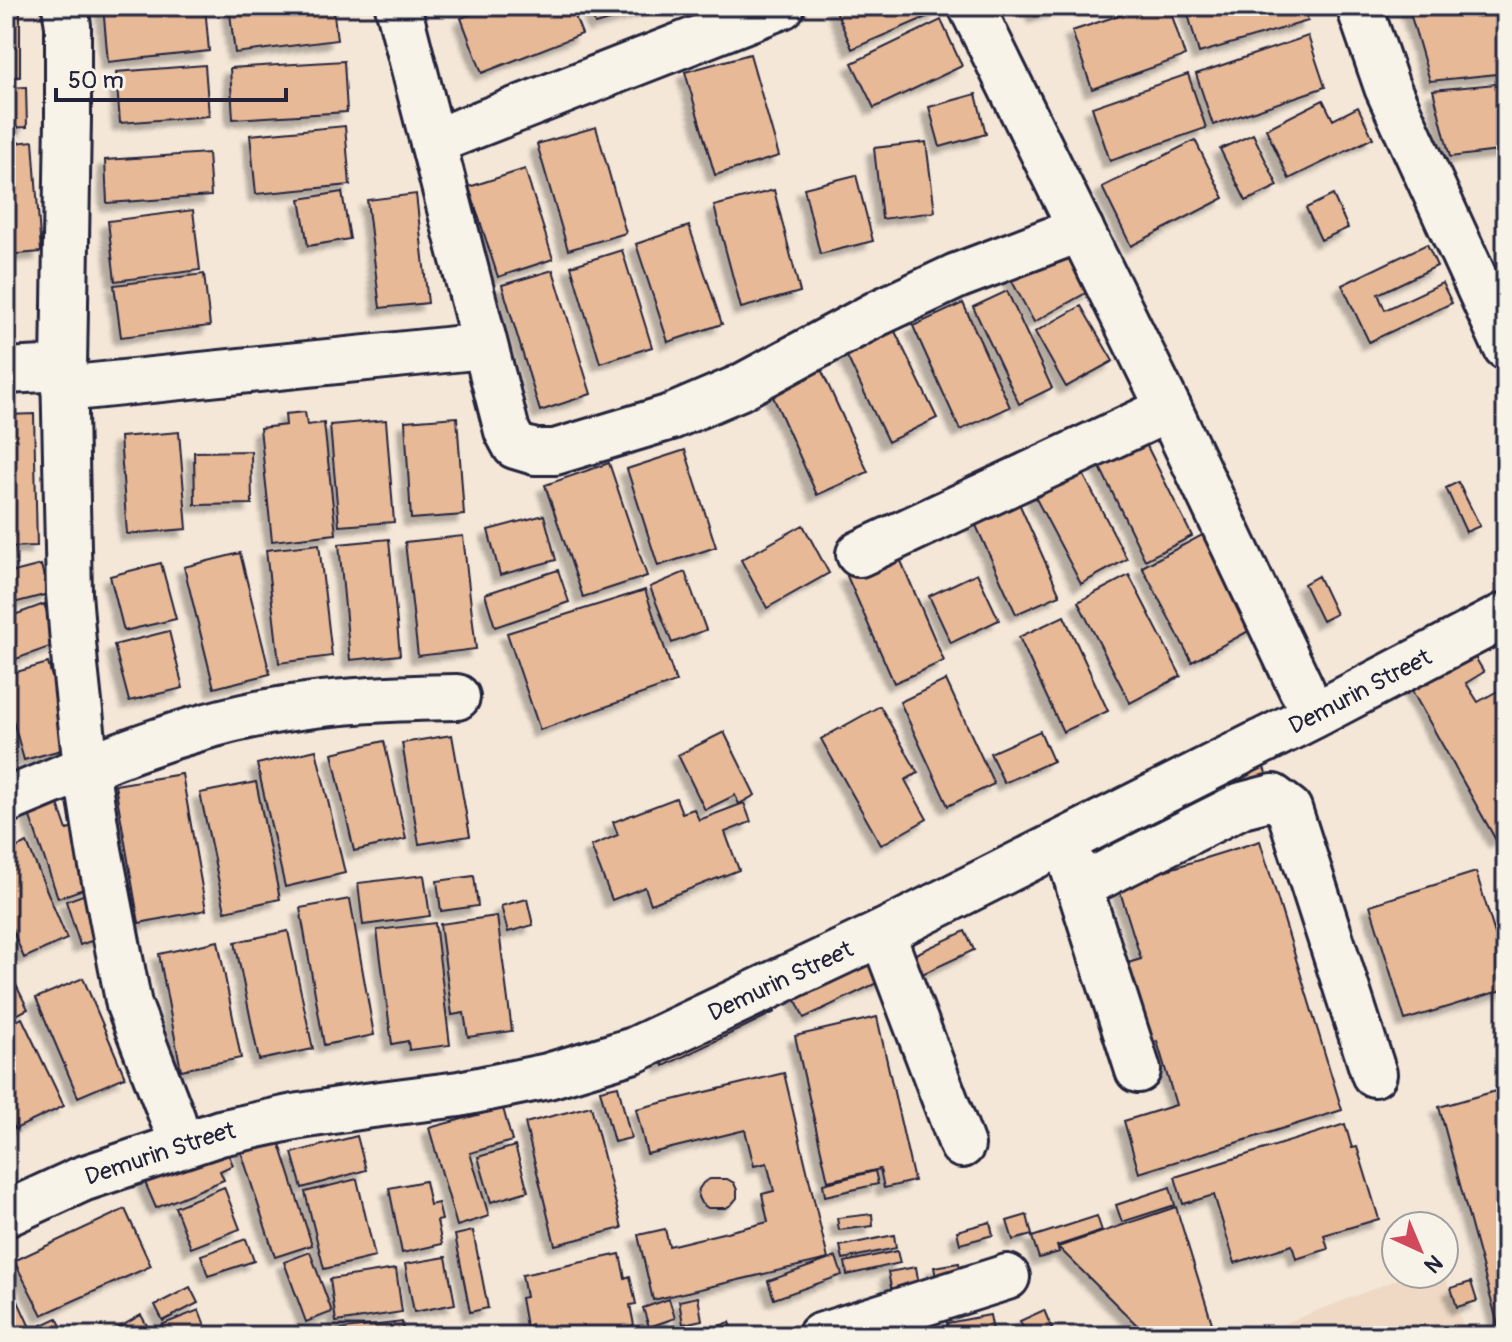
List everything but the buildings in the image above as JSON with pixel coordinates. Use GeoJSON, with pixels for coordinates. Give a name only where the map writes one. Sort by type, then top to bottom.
{"type":"FeatureCollection","features":[{"type":"Feature","properties":{"kind":"street"},"geometry":{"type":"LineString","coordinates":[[65,6],[68,26],[68,117],[64,378],[69,593],[86,767],[129,1005],[173,1120]]}},
{"type":"Feature","properties":{"kind":"street"},"geometry":{"type":"LineString","coordinates":[[398,6],[484,346],[507,431],[515,446],[535,452],[555,452],[671,417],[739,388],[878,313],[957,276],[1081,229]]}},
{"type":"Feature","properties":{"kind":"street"},"geometry":{"type":"LineString","coordinates":[[433,142],[782,6]]}},
{"type":"Feature","properties":{"kind":"street"},"geometry":{"type":"LineString","coordinates":[[971,6],[1169,409],[1302,690]]}},
{"type":"Feature","properties":{"kind":"street"},"geometry":{"type":"LineString","coordinates":[[1359,6],[1387,87],[1506,347]]}},
{"type":"Feature","properties":{"kind":"street"},"geometry":{"type":"LineString","coordinates":[[6,371],[64,378],[484,346]]}},
{"type":"Feature","properties":{"kind":"street"},"geometry":{"type":"LineString","coordinates":[[859,554],[1169,409]]}},
{"type":"Feature","properties":{"kind":"street","name":"Demurin Street"},"geometry":{"type":"LineString","coordinates":[[6,1183],[72,1154],[215,1109],[541,1049],[624,1024],[870,909],[1506,584]]}},
{"type":"Feature","properties":{"kind":"street","name":"Demurin Street"},"geometry":{"type":"LineString","coordinates":[[6,1214],[82,1179],[220,1133],[308,1115],[459,1094],[548,1076],[634,1050],[882,933],[1506,615]]}},
{"type":"Feature","properties":{"kind":"street"},"geometry":{"type":"LineString","coordinates":[[6,801],[86,767],[192,730],[284,709],[364,699],[457,697]]}},
{"type":"Feature","properties":{"kind":"street"},"geometry":{"type":"LineString","coordinates":[[1079,887],[1242,805],[1273,797],[1289,809],[1374,1074]]}},
{"type":"Feature","properties":{"kind":"street"},"geometry":{"type":"LineString","coordinates":[[1064,840],[1138,1070]]}},
{"type":"Feature","properties":{"kind":"street"},"geometry":{"type":"LineString","coordinates":[[882,933],[962,1145]]}},
{"type":"Feature","properties":{"kind":"street"},"geometry":{"type":"LineString","coordinates":[[820,1336],[1007,1277]]}},
{"type":"Feature","properties":{"kind":"shaded area"},"geometry":{"type":"Polygon","coordinates":[[[1380,1286],[1380,1290],[1450,1290],[1467,1336],[1252,1336],[1380,1286]]]}}]}
